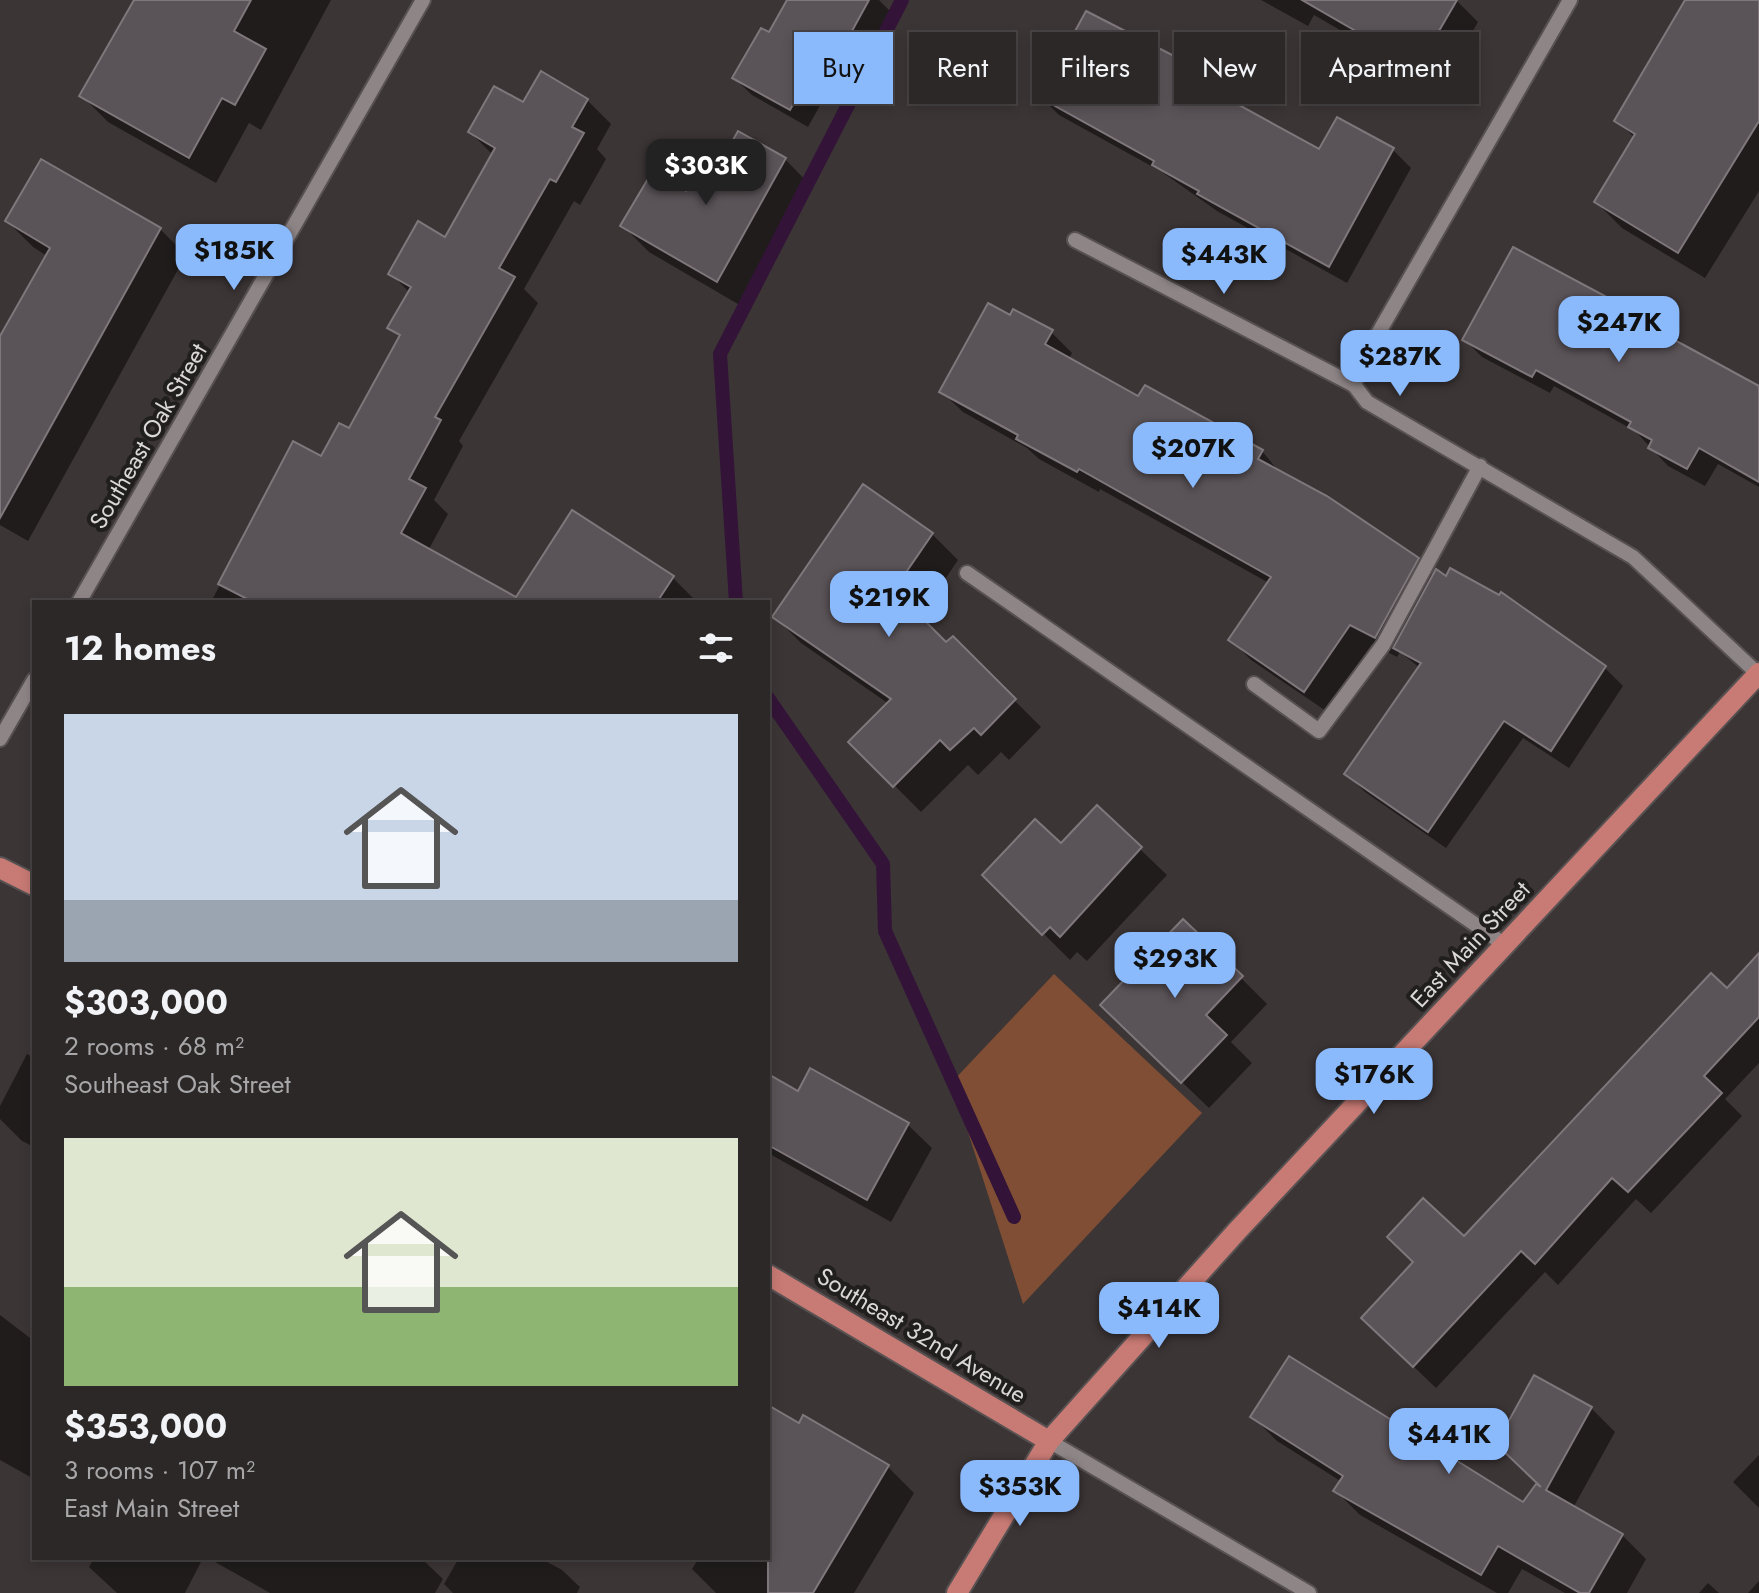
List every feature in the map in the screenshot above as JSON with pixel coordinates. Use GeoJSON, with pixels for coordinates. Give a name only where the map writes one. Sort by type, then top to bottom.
{"type":"FeatureCollection","features":[{"type":"Feature","properties":{"kind":"main road","name":"East Main Street"},"geometry":{"type":"LineString","coordinates":[[957,1593],[1049,1441],[1237,1231],[1759,674]]}},
{"type":"Feature","properties":{"kind":"main road"},"geometry":{"type":"LineString","coordinates":[[0,868],[32,884]]}},
{"type":"Feature","properties":{"kind":"main road","name":"Southeast 32nd Avenue"},"geometry":{"type":"LineString","coordinates":[[770,1276],[1049,1441]]}},
{"type":"Feature","properties":{"kind":"street","name":"Southeast Oak Street"},"geometry":{"type":"LineString","coordinates":[[80,600],[423,0]]}},
{"type":"Feature","properties":{"kind":"street"},"geometry":{"type":"LineString","coordinates":[[1354,385],[1364,358],[1570,0]]}},
{"type":"Feature","properties":{"kind":"street"},"geometry":{"type":"LineString","coordinates":[[1075,240],[1354,385],[1367,402],[1633,557],[1759,674]]}},
{"type":"Feature","properties":{"kind":"street"},"geometry":{"type":"LineString","coordinates":[[1254,684],[1319,731],[1383,645],[1480,466]]}},
{"type":"Feature","properties":{"kind":"street"},"geometry":{"type":"LineString","coordinates":[[967,573],[1505,945]]}},
{"type":"Feature","properties":{"kind":"street"},"geometry":{"type":"LineString","coordinates":[[0,739],[32,683]]}},
{"type":"Feature","properties":{"kind":"street"},"geometry":{"type":"LineString","coordinates":[[1049,1441],[1309,1593]]}},
{"type":"Feature","properties":{"kind":"shaded area"},"geometry":{"type":"Polygon","coordinates":[[[1054,974],[1202,1113],[1023,1304],[952,1082],[1054,974]]]}},
{"type":"Feature","properties":{"kind":"building"},"geometry":{"type":"Polygon","coordinates":[[[134,0],[251,0],[234,31],[266,49],[235,105],[222,98],[189,158],[79,96],[134,0]]]}},
{"type":"Feature","properties":{"kind":"building"},"geometry":{"type":"Polygon","coordinates":[[[787,0],[869,0],[851,32],[794,32],[794,103],[790,110],[732,78],[761,28],[769,32],[787,0]]]}},
{"type":"Feature","properties":{"kind":"building"},"geometry":{"type":"Polygon","coordinates":[[[1302,0],[1457,0],[1438,32],[1357,32],[1302,0]]]}},
{"type":"Feature","properties":{"kind":"building"},"geometry":{"type":"Polygon","coordinates":[[[1685,0],[1759,0],[1759,121],[1678,253],[1594,202],[1635,134],[1614,121],[1685,0]]]}},
{"type":"Feature","properties":{"kind":"building"},"geometry":{"type":"Polygon","coordinates":[[[1086,11],[1127,32],[1075,32],[1086,11]]]}},
{"type":"Feature","properties":{"kind":"building"},"geometry":{"type":"Polygon","coordinates":[[[1158,48],[1174,56],[1174,104],[1237,104],[1319,149],[1337,117],[1394,148],[1329,267],[1197,194],[1199,191],[1152,165],[1154,161],[1052,104],[1158,104],[1158,48]]]}},
{"type":"Feature","properties":{"kind":"building"},"geometry":{"type":"Polygon","coordinates":[[[541,71],[588,99],[572,127],[584,133],[556,182],[550,179],[499,268],[515,277],[435,417],[441,420],[409,479],[426,488],[401,533],[516,597],[572,510],[674,576],[658,600],[249,600],[218,584],[293,441],[321,456],[339,423],[349,428],[400,335],[387,328],[411,287],[388,274],[418,221],[445,237],[495,148],[468,132],[494,86],[523,102],[541,71]]]}},
{"type":"Feature","properties":{"kind":"building"},"geometry":{"type":"Polygon","coordinates":[[[738,131],[786,158],[717,282],[620,226],[652,172],[686,191],[703,163],[716,170],[738,131]]]}},
{"type":"Feature","properties":{"kind":"building"},"geometry":{"type":"Polygon","coordinates":[[[41,159],[161,228],[0,518],[0,336],[50,248],[5,221],[41,159]]]}},
{"type":"Feature","properties":{"kind":"building"},"geometry":{"type":"Polygon","coordinates":[[[1513,247],[1674,333],[1671,338],[1759,386],[1759,482],[1699,448],[1687,469],[1648,448],[1652,440],[1628,427],[1631,422],[1536,370],[1532,377],[1462,340],[1513,247]]]}},
{"type":"Feature","properties":{"kind":"building"},"geometry":{"type":"Polygon","coordinates":[[[988,303],[1010,315],[1013,309],[1053,330],[1045,344],[1138,396],[1145,385],[1263,450],[1258,459],[1327,496],[1419,558],[1375,638],[1350,625],[1304,692],[1228,640],[1271,577],[1079,469],[1077,472],[1016,439],[1018,435],[939,392],[988,303]]]}},
{"type":"Feature","properties":{"kind":"building"},"geometry":{"type":"Polygon","coordinates":[[[863,484],[933,533],[894,590],[946,642],[953,636],[1016,699],[981,735],[974,728],[950,750],[940,740],[893,787],[848,742],[891,699],[772,617],[863,484]]]}},
{"type":"Feature","properties":{"kind":"building"},"geometry":{"type":"Polygon","coordinates":[[[1450,568],[1499,595],[1501,592],[1606,666],[1551,751],[1504,721],[1428,832],[1344,774],[1421,663],[1393,648],[1436,569],[1446,576],[1450,568]]]}},
{"type":"Feature","properties":{"kind":"building"},"geometry":{"type":"Polygon","coordinates":[[[1097,805],[1142,847],[1060,937],[1050,927],[1042,935],[982,875],[1035,819],[1061,843],[1097,805]]]}},
{"type":"Feature","properties":{"kind":"building"},"geometry":{"type":"Polygon","coordinates":[[[1183,919],[1243,976],[1206,1015],[1227,1035],[1181,1083],[1100,1005],[1183,919]]]}},
{"type":"Feature","properties":{"kind":"building"},"geometry":{"type":"Polygon","coordinates":[[[1759,953],[1759,1017],[1704,1076],[1722,1093],[1628,1192],[1612,1178],[1535,1264],[1521,1251],[1413,1367],[1361,1318],[1413,1262],[1387,1237],[1423,1198],[1464,1236],[1711,973],[1727,988],[1759,953]]]}},
{"type":"Feature","properties":{"kind":"building"},"geometry":{"type":"Polygon","coordinates":[[[810,1068],[909,1123],[867,1200],[770,1146],[770,1075],[798,1091],[810,1068]]]}},
{"type":"Feature","properties":{"kind":"building"},"geometry":{"type":"Polygon","coordinates":[[[1289,1356],[1523,1502],[1536,1484],[1541,1487],[1496,1444],[1534,1375],[1592,1407],[1546,1490],[1623,1534],[1589,1593],[1580,1593],[1498,1546],[1481,1575],[1333,1491],[1343,1476],[1250,1417],[1289,1356]]]}},
{"type":"Feature","properties":{"kind":"building"},"geometry":{"type":"Polygon","coordinates":[[[770,1406],[799,1423],[803,1415],[889,1465],[813,1593],[768,1593],[770,1406]]]}},
{"type":"Feature","properties":{"kind":"waterway"},"geometry":{"type":"LineString","coordinates":[[736,600],[720,354],[902,0]]}},
{"type":"Feature","properties":{"kind":"waterway"},"geometry":{"type":"LineString","coordinates":[[770,701],[883,864],[885,931],[1014,1217]]}}]}
